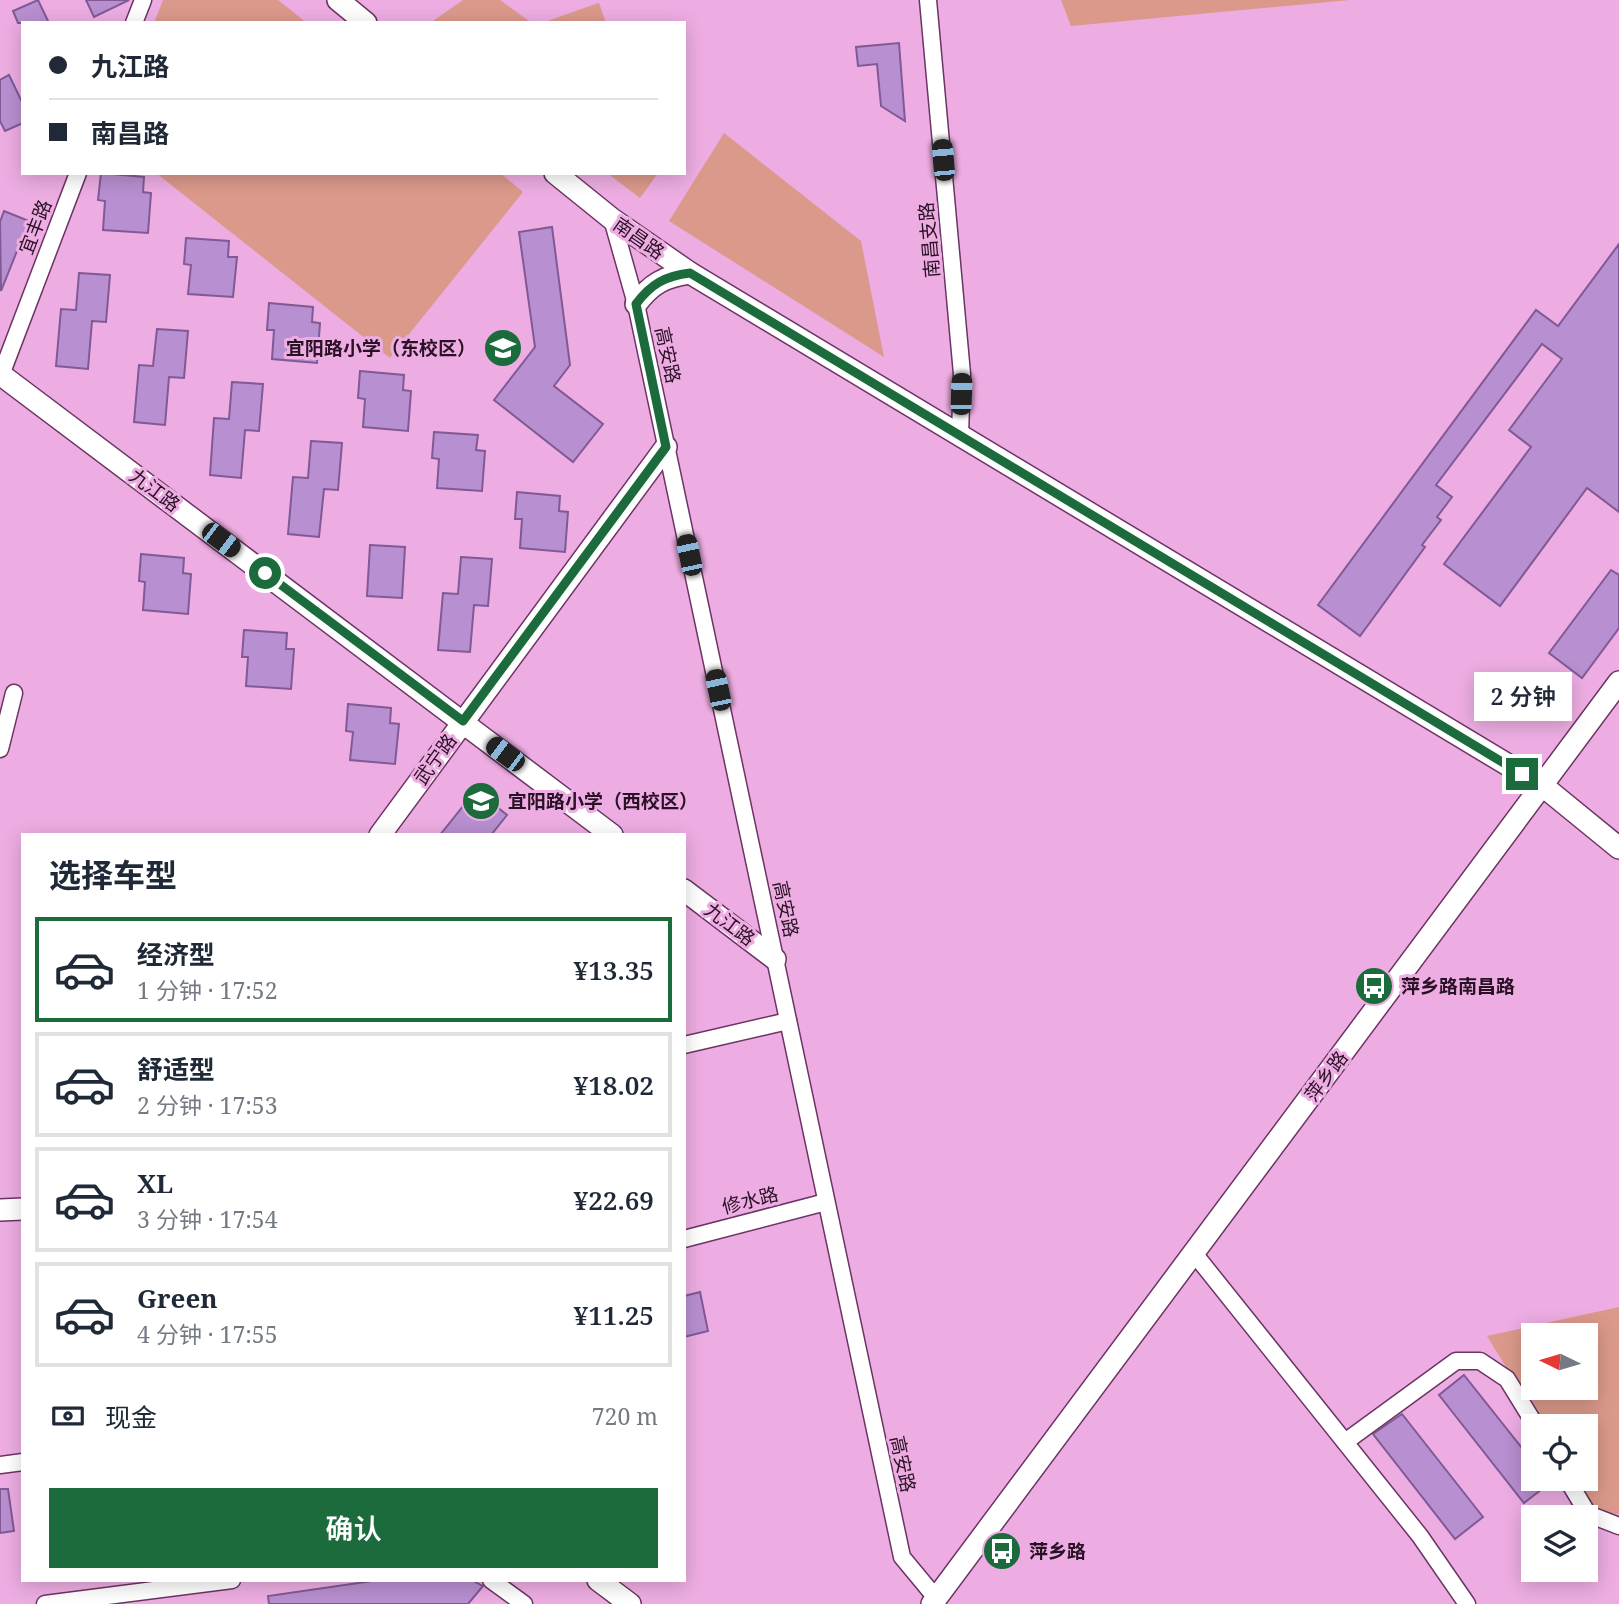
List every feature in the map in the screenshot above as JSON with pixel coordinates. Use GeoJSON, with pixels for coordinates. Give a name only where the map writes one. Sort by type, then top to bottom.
{"type":"FeatureCollection","features":[{"type":"Feature","properties":{"kind":"main road"},"geometry":{"type":"LineString","coordinates":[[338,0],[364,21]]}},
{"type":"Feature","properties":{"kind":"main road","name":"南昌路"},"geometry":{"type":"LineString","coordinates":[[557,175],[611,219],[690,273],[1543,786],[1619,848]]}},
{"type":"Feature","properties":{"kind":"main road"},"geometry":{"type":"LineString","coordinates":[[636,304],[658,282],[672,275],[690,273]]}},
{"type":"Feature","properties":{"kind":"main road","name":"九江路"},"geometry":{"type":"LineString","coordinates":[[1,375],[609,833]]}},
{"type":"Feature","properties":{"kind":"main road","name":"武宁路"},"geometry":{"type":"LineString","coordinates":[[381,833],[666,447]]}},
{"type":"Feature","properties":{"kind":"main road","name":"萍乡路"},"geometry":{"type":"LineString","coordinates":[[934,1601],[1619,682]]}},
{"type":"Feature","properties":{"kind":"main road","name":"九江路"},"geometry":{"type":"LineString","coordinates":[[686,892],[775,959]]}},
{"type":"Feature","properties":{"kind":"main road"},"geometry":{"type":"LineString","coordinates":[[0,1210],[21,1209]]}},
{"type":"Feature","properties":{"kind":"main road"},"geometry":{"type":"LineString","coordinates":[[601,1582],[630,1604]]}},
{"type":"Feature","properties":{"kind":"street"},"geometry":{"type":"LineString","coordinates":[[135,21],[143,0]]}},
{"type":"Feature","properties":{"kind":"street","name":"南昌支路"},"geometry":{"type":"LineString","coordinates":[[928,0],[962,374],[960,435]]}},
{"type":"Feature","properties":{"kind":"street","name":"宜丰路"},"geometry":{"type":"LineString","coordinates":[[1,375],[77,175]]}},
{"type":"Feature","properties":{"kind":"street","name":"高安路"},"geometry":{"type":"LineString","coordinates":[[611,219],[636,304],[902,1557],[934,1601]]}},
{"type":"Feature","properties":{"kind":"street"},"geometry":{"type":"LineString","coordinates":[[0,749],[14,693]]}},
{"type":"Feature","properties":{"kind":"street"},"geometry":{"type":"LineString","coordinates":[[686,1045],[788,1021]]}},
{"type":"Feature","properties":{"kind":"street","name":"修水路"},"geometry":{"type":"LineString","coordinates":[[686,1238],[826,1202]]}},
{"type":"Feature","properties":{"kind":"street"},"geometry":{"type":"LineString","coordinates":[[1194,1252],[1420,1536],[1467,1604]]}},
{"type":"Feature","properties":{"kind":"street"},"geometry":{"type":"LineString","coordinates":[[1345,1442],[1457,1361],[1480,1361],[1507,1379],[1529,1414]]}},
{"type":"Feature","properties":{"kind":"street"},"geometry":{"type":"LineString","coordinates":[[0,1465],[21,1462]]}},
{"type":"Feature","properties":{"kind":"street"},"geometry":{"type":"LineString","coordinates":[[1574,1491],[1588,1514],[1619,1526]]}},
{"type":"Feature","properties":{"kind":"street"},"geometry":{"type":"LineString","coordinates":[[45,1604],[216,1582]]}},
{"type":"Feature","properties":{"kind":"street"},"geometry":{"type":"LineString","coordinates":[[494,1582],[524,1604]]}},
{"type":"Feature","properties":{"kind":"shaded area"},"geometry":{"type":"Polygon","coordinates":[[[163,0],[278,0],[304,21],[155,21],[163,0]]]}},
{"type":"Feature","properties":{"kind":"shaded area"},"geometry":{"type":"Polygon","coordinates":[[[463,0],[500,0],[529,21],[433,21],[463,0]]]}},
{"type":"Feature","properties":{"kind":"shaded area"},"geometry":{"type":"Polygon","coordinates":[[[1061,0],[1350,0],[1071,26],[1061,0]]]}},
{"type":"Feature","properties":{"kind":"shaded area"},"geometry":{"type":"Polygon","coordinates":[[[598,3],[605,21],[548,21],[598,3]]]}},
{"type":"Feature","properties":{"kind":"shaded area"},"geometry":{"type":"Polygon","coordinates":[[[724,133],[861,241],[884,357],[669,221],[724,133]]]}},
{"type":"Feature","properties":{"kind":"shaded area"},"geometry":{"type":"Polygon","coordinates":[[[159,175],[502,175],[523,192],[390,358],[159,175]]]}},
{"type":"Feature","properties":{"kind":"shaded area"},"geometry":{"type":"Polygon","coordinates":[[[610,175],[657,175],[640,198],[610,175]]]}},
{"type":"Feature","properties":{"kind":"shaded area"},"geometry":{"type":"Polygon","coordinates":[[[1619,1307],[1619,1514],[1603,1511],[1582,1491],[1598,1491],[1598,1414],[1535,1414],[1526,1400],[1598,1400],[1598,1323],[1546,1323],[1619,1307]]]}},
{"type":"Feature","properties":{"kind":"shaded area"},"geometry":{"type":"Polygon","coordinates":[[[1521,1329],[1521,1392],[1487,1336],[1521,1329]]]}},
{"type":"Feature","properties":{"kind":"building"},"geometry":{"type":"Polygon","coordinates":[[[38,0],[48,21],[18,23],[13,11],[38,0]]]}},
{"type":"Feature","properties":{"kind":"building"},"geometry":{"type":"Polygon","coordinates":[[[86,0],[129,0],[94,17],[86,0]]]}},
{"type":"Feature","properties":{"kind":"building"},"geometry":{"type":"Polygon","coordinates":[[[899,43],[905,121],[881,106],[877,64],[858,66],[856,47],[899,43]]]}},
{"type":"Feature","properties":{"kind":"building"},"geometry":{"type":"Polygon","coordinates":[[[9,75],[21,100],[21,124],[5,131],[0,121],[0,80],[9,75]]]}},
{"type":"Feature","properties":{"kind":"building"},"geometry":{"type":"Polygon","coordinates":[[[101,175],[144,177],[143,192],[151,193],[148,233],[103,230],[105,201],[98,200],[101,175]]]}},
{"type":"Feature","properties":{"kind":"building"},"geometry":{"type":"Polygon","coordinates":[[[4,211],[29,221],[1,291],[0,222],[4,211]]]}},
{"type":"Feature","properties":{"kind":"building","name":"宜阳路小学（东校区）"},"geometry":{"type":"Polygon","coordinates":[[[552,227],[570,365],[554,386],[603,424],[573,462],[494,400],[535,347],[519,232],[552,227]]]}},
{"type":"Feature","properties":{"kind":"building"},"geometry":{"type":"Polygon","coordinates":[[[186,238],[229,241],[228,257],[237,257],[233,297],[188,294],[191,265],[184,264],[186,238]]]}},
{"type":"Feature","properties":{"kind":"building"},"geometry":{"type":"Polygon","coordinates":[[[1619,244],[1619,512],[1587,488],[1500,606],[1444,564],[1531,447],[1509,430],[1562,359],[1542,344],[1436,485],[1452,497],[1437,517],[1441,520],[1422,545],[1425,547],[1360,636],[1318,605],[1536,310],[1558,326],[1619,244]]]}},
{"type":"Feature","properties":{"kind":"building"},"geometry":{"type":"Polygon","coordinates":[[[79,273],[110,275],[106,322],[92,321],[88,369],[56,366],[61,309],[76,310],[79,273]]]}},
{"type":"Feature","properties":{"kind":"building"},"geometry":{"type":"Polygon","coordinates":[[[269,303],[313,307],[312,322],[320,323],[317,363],[272,359],[274,330],[267,330],[269,303]]]}},
{"type":"Feature","properties":{"kind":"building"},"geometry":{"type":"Polygon","coordinates":[[[157,329],[188,331],[184,378],[169,377],[165,425],[134,422],[139,365],[153,366],[157,329]]]}},
{"type":"Feature","properties":{"kind":"building"},"geometry":{"type":"Polygon","coordinates":[[[360,371],[404,375],[403,390],[411,391],[408,431],[363,427],[365,399],[358,398],[360,371]]]}},
{"type":"Feature","properties":{"kind":"building"},"geometry":{"type":"Polygon","coordinates":[[[232,382],[263,384],[259,431],[245,430],[241,478],[210,475],[214,418],[229,419],[232,382]]]}},
{"type":"Feature","properties":{"kind":"building"},"geometry":{"type":"Polygon","coordinates":[[[434,432],[478,435],[476,450],[485,451],[482,491],[437,488],[439,459],[432,458],[434,432]]]}},
{"type":"Feature","properties":{"kind":"building"},"geometry":{"type":"Polygon","coordinates":[[[311,441],[342,443],[338,490],[324,489],[319,537],[288,534],[293,477],[308,478],[311,441]]]}},
{"type":"Feature","properties":{"kind":"building"},"geometry":{"type":"Polygon","coordinates":[[[517,492],[560,496],[559,511],[568,512],[565,552],[520,548],[522,519],[515,519],[517,492]]]}},
{"type":"Feature","properties":{"kind":"building"},"geometry":{"type":"Polygon","coordinates":[[[370,545],[405,547],[402,598],[367,596],[370,545]]]}},
{"type":"Feature","properties":{"kind":"building"},"geometry":{"type":"Polygon","coordinates":[[[141,554],[184,558],[183,573],[191,574],[188,614],[143,610],[145,582],[139,581],[141,554]]]}},
{"type":"Feature","properties":{"kind":"building"},"geometry":{"type":"Polygon","coordinates":[[[461,557],[492,559],[488,606],[474,605],[470,652],[438,650],[443,593],[458,594],[461,557]]]}},
{"type":"Feature","properties":{"kind":"building"},"geometry":{"type":"Polygon","coordinates":[[[1611,570],[1619,575],[1619,628],[1582,678],[1549,653],[1611,570]]]}},
{"type":"Feature","properties":{"kind":"building"},"geometry":{"type":"Polygon","coordinates":[[[244,630],[287,633],[286,649],[294,649],[291,689],[246,686],[248,657],[242,657],[244,630]]]}},
{"type":"Feature","properties":{"kind":"building"},"geometry":{"type":"Polygon","coordinates":[[[348,704],[391,708],[390,723],[399,724],[395,764],[350,760],[353,732],[346,731],[348,704]]]}},
{"type":"Feature","properties":{"kind":"building"},"geometry":{"type":"Polygon","coordinates":[[[476,790],[507,815],[493,833],[442,833],[476,790]]]}},
{"type":"Feature","properties":{"kind":"building"},"geometry":{"type":"Polygon","coordinates":[[[700,1292],[708,1331],[686,1336],[686,1296],[700,1292]]]}},
{"type":"Feature","properties":{"kind":"building"},"geometry":{"type":"Polygon","coordinates":[[[1464,1375],[1521,1447],[1521,1491],[1540,1491],[1524,1503],[1439,1395],[1464,1375]]]}},
{"type":"Feature","properties":{"kind":"building"},"geometry":{"type":"Polygon","coordinates":[[[1402,1414],[1483,1517],[1455,1539],[1373,1434],[1402,1414]]]}},
{"type":"Feature","properties":{"kind":"building"},"geometry":{"type":"Polygon","coordinates":[[[0,1489],[8,1489],[14,1531],[0,1533],[0,1489]]]}},
{"type":"Feature","properties":{"kind":"building"},"geometry":{"type":"Polygon","coordinates":[[[365,1582],[476,1582],[483,1586],[468,1604],[269,1604],[268,1596],[365,1582]]]}},
{"type":"Feature","properties":{"kind":"place","name":"宜阳路小学（东校区）"},"geometry":{"type":"Point","coordinates":[503,348]}},
{"type":"Feature","properties":{"kind":"place","name":"宜阳路小学（西校区）"},"geometry":{"type":"Point","coordinates":[481,801]}},
{"type":"Feature","properties":{"kind":"place","name":"萍乡路南昌路"},"geometry":{"type":"Point","coordinates":[1374,986]}},
{"type":"Feature","properties":{"kind":"place","name":"萍乡路"},"geometry":{"type":"Point","coordinates":[1002,1551]}},
{"type":"Feature","properties":{"kind":"route"},"geometry":{"type":"LineString","coordinates":[[265,573],[463,721],[666,447],[636,304],[646,291],[658,282],[672,275],[690,273],[1522,774]]}}]}
